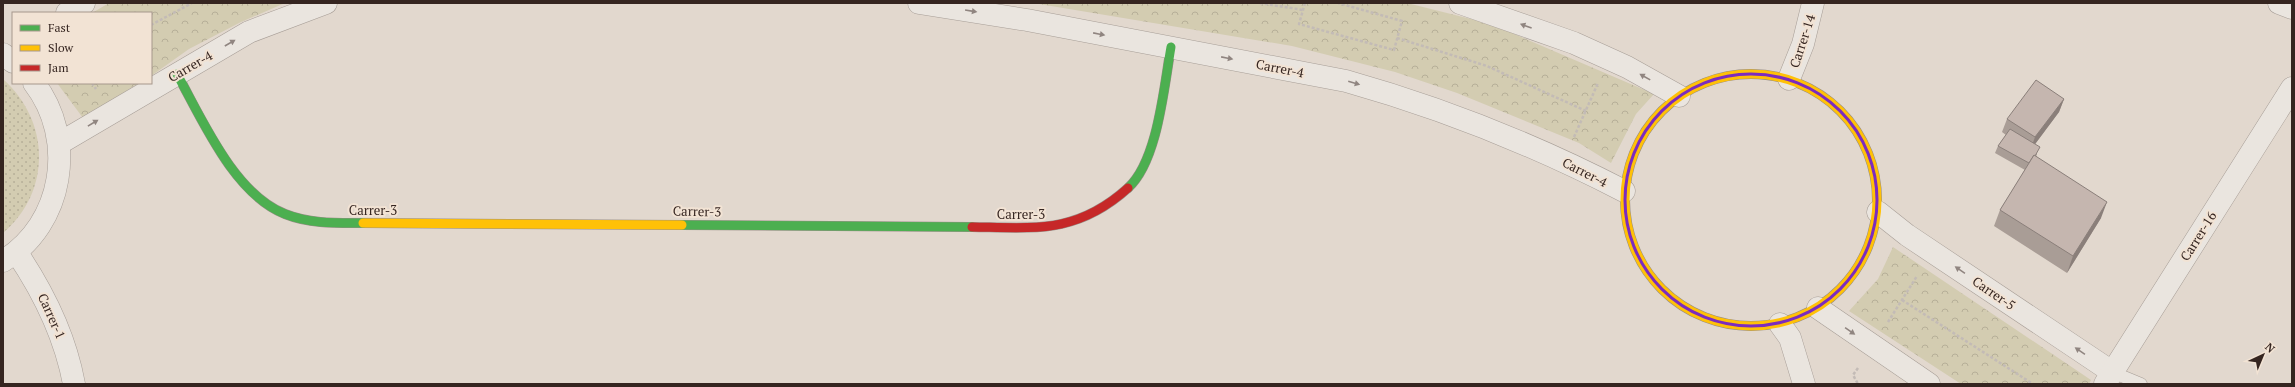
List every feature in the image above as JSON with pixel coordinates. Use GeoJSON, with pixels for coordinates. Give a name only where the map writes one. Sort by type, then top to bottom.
{"type":"FeatureCollection","features":[{"type":"Feature","properties":{"kind":"street"},"geometry":{"type":"LineString","coordinates":[[69,12],[84,3]]}},
{"type":"Feature","properties":{"kind":"street","name":"Carrer-4"},"geometry":{"type":"LineString","coordinates":[[60,143],[248,32],[326,3]]}},
{"type":"Feature","properties":{"kind":"street","name":"Carrer-4"},"geometry":{"type":"LineString","coordinates":[[919,3],[1027,20],[1346,81],[1391,93],[1517,140],[1564,160],[1624,191]]}},
{"type":"Feature","properties":{"kind":"street"},"geometry":{"type":"LineString","coordinates":[[1460,3],[1574,43],[1609,59],[1679,96]]}},
{"type":"Feature","properties":{"kind":"street","name":"Carrer-14"},"geometry":{"type":"LineString","coordinates":[[1789,79],[1803,44],[1813,3]]}},
{"type":"Feature","properties":{"kind":"street"},"geometry":{"type":"LineString","coordinates":[[2279,3],[2292,8]]}},
{"type":"Feature","properties":{"kind":"street","name":"Carrer-3"},"geometry":{"type":"LineString","coordinates":[[176,74],[239,177],[268,205],[300,219],[328,223],[1047,228],[1078,222],[1104,210],[1128,189],[1143,168],[1152,150],[1171,47]]}},
{"type":"Feature","properties":{"kind":"street"},"geometry":{"type":"LineString","coordinates":[[12,49],[3,54],[12,61]]}},
{"type":"Feature","properties":{"kind":"street"},"geometry":{"type":"LineString","coordinates":[[1749,73],[1789,79],[1827,99],[1857,130],[1874,169],[1878,212],[1868,250],[1848,283],[1818,308],[1800,318],[1780,324],[1741,327],[1702,318],[1669,297],[1643,267],[1627,230],[1624,191],[1631,156],[1641,135],[1655,115],[1679,96],[1709,80],[1749,73]]}},
{"type":"Feature","properties":{"kind":"street"},"geometry":{"type":"LineString","coordinates":[[10,257],[43,222],[58,184],[60,143],[52,113],[44,96],[35,84]]}},
{"type":"Feature","properties":{"kind":"street","name":"Carrer-16"},"geometry":{"type":"LineString","coordinates":[[2109,378],[2292,88]]}},
{"type":"Feature","properties":{"kind":"street","name":"Carrer-5"},"geometry":{"type":"LineString","coordinates":[[1878,212],[2109,378]]}},
{"type":"Feature","properties":{"kind":"street","name":"Carrer-1"},"geometry":{"type":"LineString","coordinates":[[10,257],[48,302],[66,347],[74,384]]}},
{"type":"Feature","properties":{"kind":"street"},"geometry":{"type":"LineString","coordinates":[[1818,308],[1929,384]]}},
{"type":"Feature","properties":{"kind":"street"},"geometry":{"type":"LineString","coordinates":[[1780,324],[1790,338],[1804,384]]}},
{"type":"Feature","properties":{"kind":"lane"},"geometry":{"type":"LineString","coordinates":[[2109,378],[2141,384]]}},
{"type":"Feature","properties":{"kind":"path"},"geometry":{"type":"LineString","coordinates":[[152,24],[192,3]]}},
{"type":"Feature","properties":{"kind":"path"},"geometry":{"type":"LineString","coordinates":[[1260,3],[1303,10]]}},
{"type":"Feature","properties":{"kind":"path"},"geometry":{"type":"LineString","coordinates":[[1305,3],[1299,24],[1394,50],[1402,21],[1338,3]]}},
{"type":"Feature","properties":{"kind":"path"},"geometry":{"type":"LineString","coordinates":[[1397,38],[1487,66],[1586,111]]}},
{"type":"Feature","properties":{"kind":"path"},"geometry":{"type":"LineString","coordinates":[[1564,160],[1609,59]]}},
{"type":"Feature","properties":{"kind":"path"},"geometry":{"type":"LineString","coordinates":[[1858,384],[1853,375],[1932,252]]}},
{"type":"Feature","properties":{"kind":"path"},"geometry":{"type":"LineString","coordinates":[[1902,300],[2033,384]]}},
{"type":"Feature","properties":{"kind":"highlighted area"},"geometry":{"type":"Polygon","coordinates":[[[1749,73],[1789,79],[1827,99],[1857,130],[1874,169],[1878,212],[1868,250],[1848,283],[1818,308],[1780,324],[1741,327],[1702,318],[1669,297],[1643,267],[1627,230],[1624,191],[1631,156],[1641,135],[1673,99],[1709,80],[1749,73]]]}},
{"type":"Feature","properties":{"kind":"green space"},"geometry":{"type":"Polygon","coordinates":[[[109,3],[285,3],[241,22],[189,49],[152,75],[152,12],[94,12],[109,3]]]}},
{"type":"Feature","properties":{"kind":"green space"},"geometry":{"type":"Polygon","coordinates":[[[1033,3],[1407,3],[1491,24],[1654,94],[1636,114],[1611,163],[1579,143],[1457,93],[1395,72],[1292,46],[1033,3]]]}},
{"type":"Feature","properties":{"kind":"green space"},"geometry":{"type":"Polygon","coordinates":[[[3,79],[19,96],[30,115],[37,135],[39,156],[37,177],[30,197],[19,216],[3,233],[3,79]]]}},
{"type":"Feature","properties":{"kind":"green space"},"geometry":{"type":"Polygon","coordinates":[[[58,84],[137,84],[83,118],[58,84]]]}},
{"type":"Feature","properties":{"kind":"green space"},"geometry":{"type":"Polygon","coordinates":[[[1893,247],[2091,380],[2089,384],[1961,384],[1849,311],[1878,279],[1893,247]]]}},
{"type":"Feature","properties":{"kind":"building"},"geometry":{"type":"Polygon","coordinates":[[[2036,80],[2064,99],[2035,137],[2007,119],[2036,80]]]}},
{"type":"Feature","properties":{"kind":"building"},"geometry":{"type":"Polygon","coordinates":[[[2010,129],[2040,147],[2029,163],[1998,146],[2010,129]]]}},
{"type":"Feature","properties":{"kind":"building"},"geometry":{"type":"Polygon","coordinates":[[[2034,155],[2107,202],[2073,256],[2000,210],[2034,155]]]}},
{"type":"Feature","properties":{"kind":"traffic: fast"},"geometry":{"type":"LineString","coordinates":[[1128,188],[1138,176],[1153,142],[1162,102],[1171,47]]}},
{"type":"Feature","properties":{"kind":"traffic: fast"},"geometry":{"type":"LineString","coordinates":[[177,74],[221,153],[235,173],[250,190],[267,204],[285,214],[304,220],[363,223]]}},
{"type":"Feature","properties":{"kind":"traffic: fast"},"geometry":{"type":"LineString","coordinates":[[682,225],[972,227]]}},
{"type":"Feature","properties":{"kind":"traffic: slow"},"geometry":{"type":"LineString","coordinates":[[1739,74],[1763,74],[1788,79],[1811,89],[1831,102],[1849,120],[1862,140],[1872,163],[1877,188],[1877,200],[1875,225],[1868,248],[1849,280],[1831,298],[1811,311],[1788,321],[1763,326],[1739,326],[1714,321],[1691,311],[1671,298],[1653,280],[1640,260],[1630,237],[1625,212],[1625,188],[1630,163],[1640,140],[1653,120],[1671,102],[1691,89],[1714,79],[1739,74]]}},
{"type":"Feature","properties":{"kind":"traffic: slow"},"geometry":{"type":"LineString","coordinates":[[363,223],[682,225]]}},
{"type":"Feature","properties":{"kind":"traffic: jam"},"geometry":{"type":"LineString","coordinates":[[972,227],[1036,227],[1073,221],[1091,214],[1109,203],[1128,188]]}}]}
